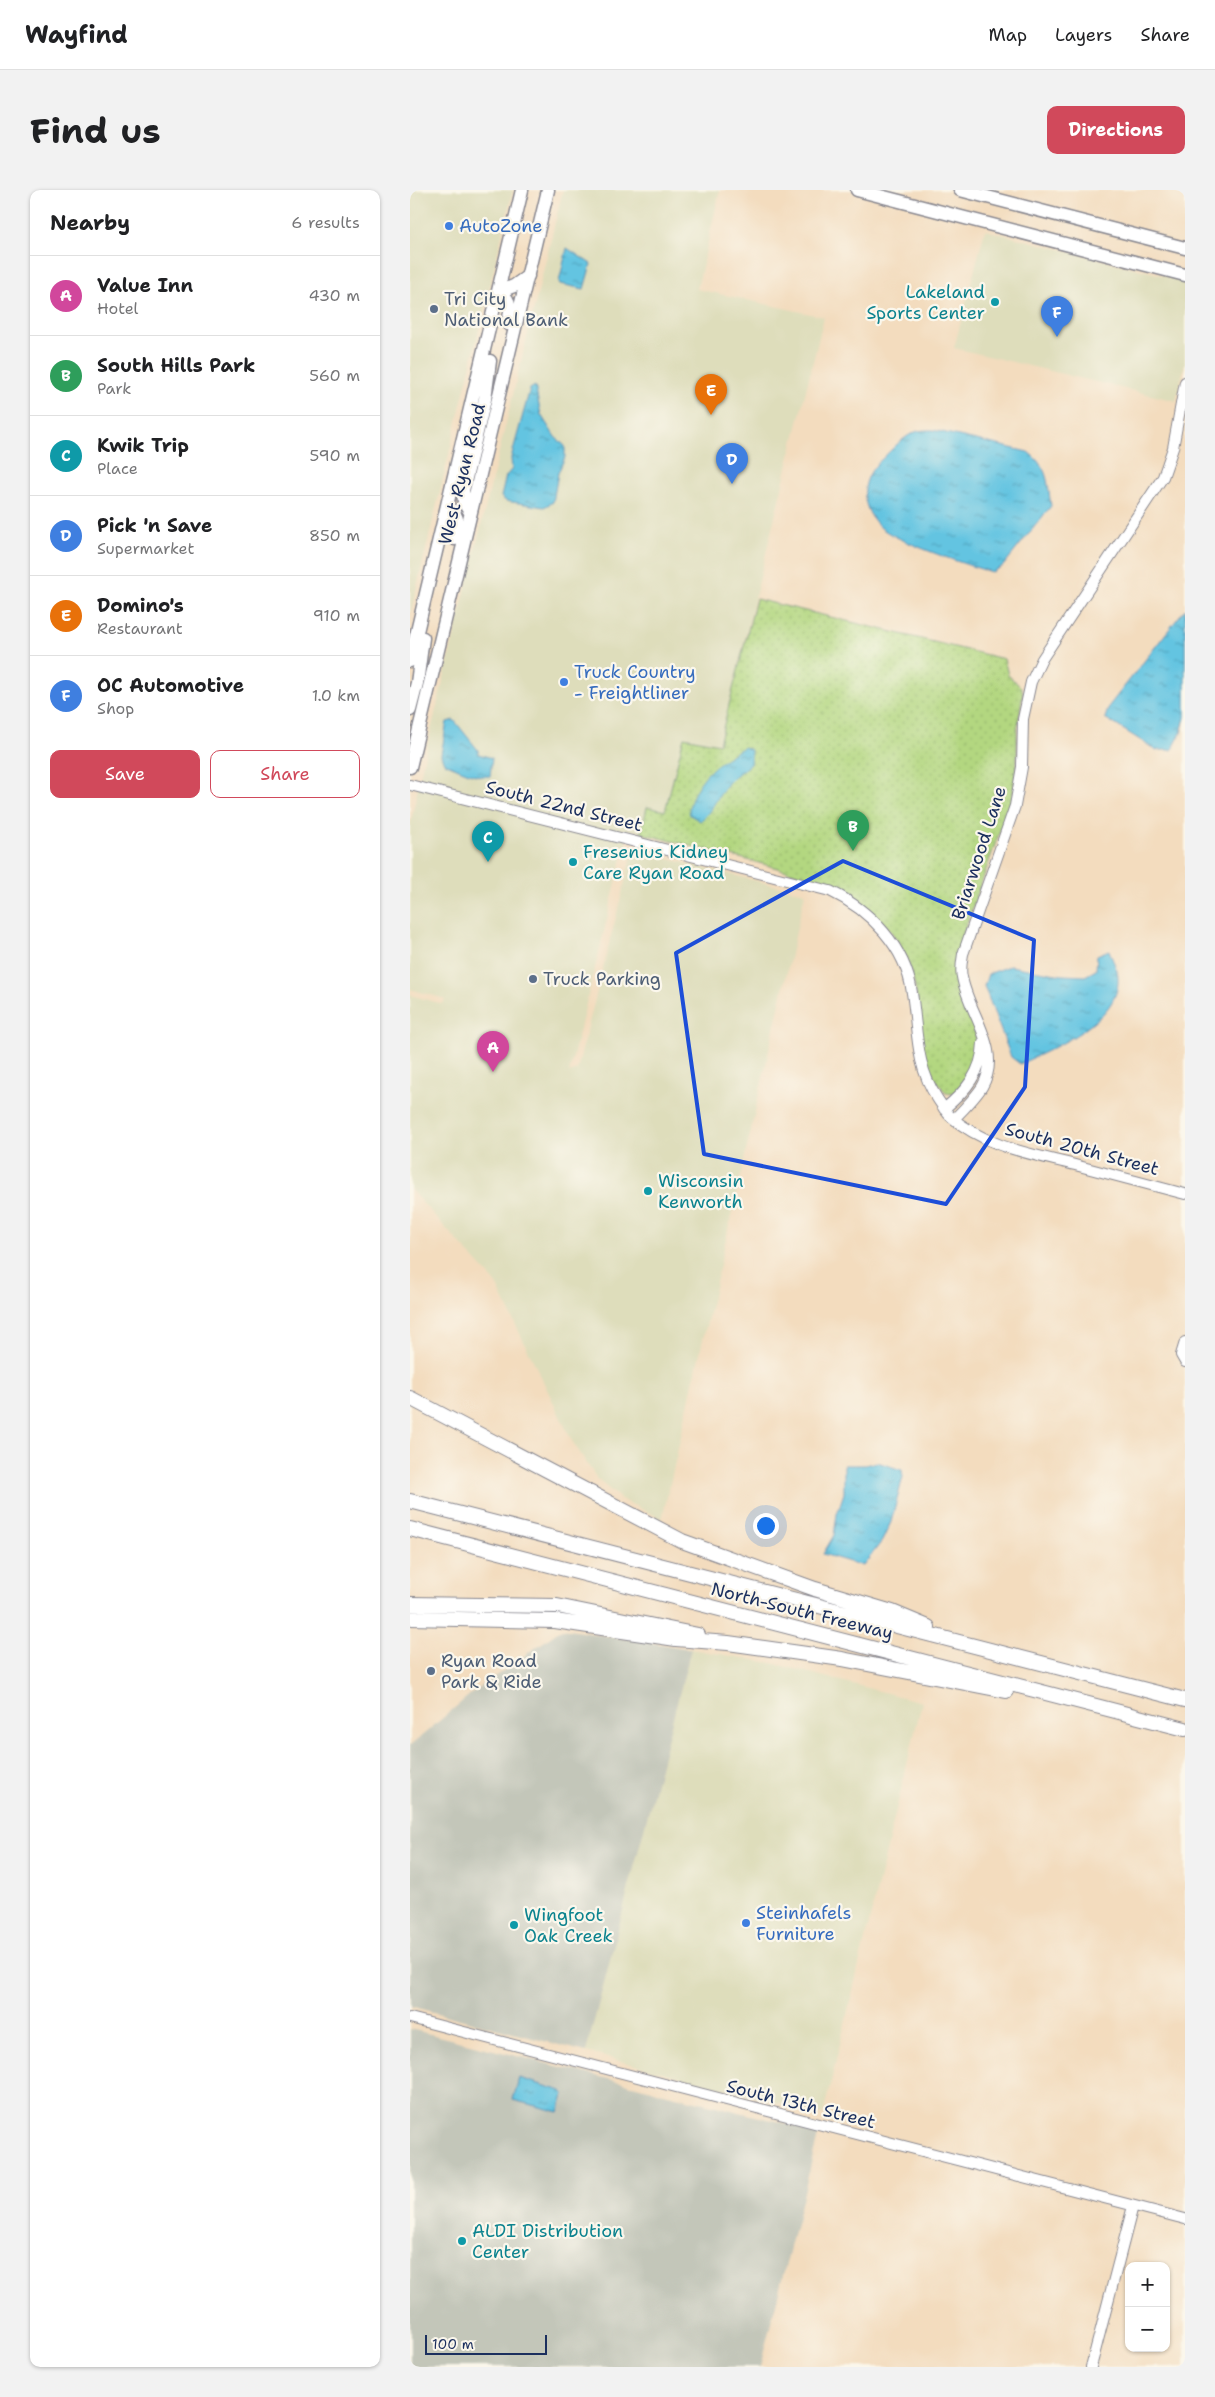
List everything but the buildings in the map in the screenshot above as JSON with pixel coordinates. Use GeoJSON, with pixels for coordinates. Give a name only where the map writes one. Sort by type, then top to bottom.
{"type":"FeatureCollection","features":[{"type":"Feature","properties":{"kind":"highway"},"geometry":{"type":"LineString","coordinates":[[410,1398],[682,1541],[815,1589],[892,1612],[977,1647]]}},
{"type":"Feature","properties":{"kind":"highway","name":"North-South Freeway"},"geometry":{"type":"LineString","coordinates":[[410,1501],[1185,1700]]}},
{"type":"Feature","properties":{"kind":"highway","name":"North-South Freeway"},"geometry":{"type":"LineString","coordinates":[[410,1529],[1185,1729]]}},
{"type":"Feature","properties":{"kind":"highway"},"geometry":{"type":"LineString","coordinates":[[410,1604],[557,1606],[680,1630],[728,1643]]}},
{"type":"Feature","properties":{"kind":"highway"},"geometry":{"type":"LineString","coordinates":[[410,1618],[555,1621],[676,1639],[728,1643],[842,1659],[1115,1711]]}},
{"type":"Feature","properties":{"kind":"main road","name":"West Ryan Road"},"geometry":{"type":"LineString","coordinates":[[410,661],[500,291],[522,190]]}},
{"type":"Feature","properties":{"kind":"main road","name":"West Ryan Road"},"geometry":{"type":"LineString","coordinates":[[410,767],[548,190]]}},
{"type":"Feature","properties":{"kind":"main road"},"geometry":{"type":"LineString","coordinates":[[857,190],[1185,274]]}},
{"type":"Feature","properties":{"kind":"main road"},"geometry":{"type":"LineString","coordinates":[[871,193],[884,190]]}},
{"type":"Feature","properties":{"kind":"main road"},"geometry":{"type":"LineString","coordinates":[[960,190],[1185,248]]}},
{"type":"Feature","properties":{"kind":"main road"},"geometry":{"type":"LineString","coordinates":[[497,402],[503,344],[511,308],[507,297],[500,291],[514,286],[528,276]]}},
{"type":"Feature","properties":{"kind":"main road"},"geometry":{"type":"LineString","coordinates":[[470,512],[464,503],[463,490],[485,399],[490,363],[490,331]]}},
{"type":"Feature","properties":{"kind":"main road"},"geometry":{"type":"LineString","coordinates":[[445,617],[450,561],[459,524],[455,513],[448,506]]}},
{"type":"Feature","properties":{"kind":"main road"},"geometry":{"type":"LineString","coordinates":[[410,710],[417,683],[423,639],[424,604]]}},
{"type":"Feature","properties":{"kind":"street","name":"Briarwood Lane"},"geometry":{"type":"LineString","coordinates":[[1172,448],[1185,382]]}},
{"type":"Feature","properties":{"kind":"street","name":"Briarwood Lane"},"geometry":{"type":"LineString","coordinates":[[949,1114],[971,1102],[983,1086],[989,1065],[988,1047],[967,999],[961,975],[963,954],[1015,806],[1022,767],[1023,719],[1032,682],[1042,659],[1163,477],[1185,415]]}},
{"type":"Feature","properties":{"kind":"street","name":"South 22nd Street"},"geometry":{"type":"LineString","coordinates":[[410,785],[631,839],[830,891],[840,896],[866,913],[885,933],[903,963],[912,992],[919,1059],[929,1086],[949,1114]]}},
{"type":"Feature","properties":{"kind":"street","name":"South 20th Street"},"geometry":{"type":"LineString","coordinates":[[949,1114],[983,1138],[1003,1147],[1185,1194]]}},
{"type":"Feature","properties":{"kind":"street"},"geometry":{"type":"LineString","coordinates":[[1185,1342],[1181,1355],[1185,1362]]}},
{"type":"Feature","properties":{"kind":"street","name":"South 13th Street"},"geometry":{"type":"LineString","coordinates":[[410,2018],[1185,2220]]}},
{"type":"Feature","properties":{"kind":"street"},"geometry":{"type":"LineString","coordinates":[[1090,2367],[1133,2206]]}},
{"type":"Feature","properties":{"kind":"highlighted area"},"geometry":{"type":"Polygon","coordinates":[[[843,861],[1034,940],[1025,1087],[946,1204],[704,1154],[676,953],[843,861]]]}},
{"type":"Feature","properties":{"kind":"shaded area"},"geometry":{"type":"Polygon","coordinates":[[[410,190],[513,190],[410,615],[410,190]]]}},
{"type":"Feature","properties":{"kind":"shaded area"},"geometry":{"type":"Polygon","coordinates":[[[563,190],[720,190],[697,289],[824,317],[719,744],[684,737],[665,811],[647,807],[641,833],[629,830],[569,1073],[577,1070],[633,850],[805,893],[662,1519],[621,1499],[598,1480],[572,1441],[495,1282],[410,1189],[410,995],[443,1004],[445,999],[410,989],[410,826],[424,759],[563,190]]]}},
{"type":"Feature","properties":{"kind":"shaded area"},"geometry":{"type":"Polygon","coordinates":[[[985,230],[1185,281],[1185,363],[1176,401],[954,348],[985,230]]]}},
{"type":"Feature","properties":{"kind":"shaded area"},"geometry":{"type":"Polygon","coordinates":[[[562,1629],[691,1649],[586,2052],[410,2006],[410,1746],[472,1693],[562,1629]]]}},
{"type":"Feature","properties":{"kind":"shaded area"},"geometry":{"type":"Polygon","coordinates":[[[691,1649],[771,1663],[922,1702],[823,2115],[586,2052],[691,1649]]]}},
{"type":"Feature","properties":{"kind":"shaded area"},"geometry":{"type":"Polygon","coordinates":[[[410,2029],[819,2132],[760,2367],[410,2367],[410,2029]]]}},
{"type":"Feature","properties":{"kind":"green space"},"geometry":{"type":"Polygon","coordinates":[[[756,599],[1004,659],[1008,675],[1021,687],[1023,692],[1017,731],[1017,760],[1013,794],[955,962],[956,980],[960,994],[975,1030],[976,1050],[967,1078],[954,1094],[946,1093],[925,1060],[921,1044],[914,981],[900,945],[885,924],[866,907],[821,883],[796,874],[641,833],[647,807],[665,811],[684,737],[719,744],[756,599]]]}},
{"type":"Feature","properties":{"kind":"water"},"geometry":{"type":"Polygon","coordinates":[[[567,248],[591,264],[584,289],[560,284],[559,282],[567,248]]]}},
{"type":"Feature","properties":{"kind":"water"},"geometry":{"type":"Polygon","coordinates":[[[535,386],[541,415],[555,437],[565,446],[565,457],[558,473],[553,502],[544,507],[506,501],[501,497],[506,476],[512,469],[511,458],[530,389],[535,386]]]}},
{"type":"Feature","properties":{"kind":"water"},"geometry":{"type":"Polygon","coordinates":[[[933,430],[1028,452],[1040,464],[1046,476],[1051,506],[1003,566],[992,572],[950,559],[887,532],[872,518],[868,509],[865,501],[866,483],[875,466],[908,436],[918,431],[933,430]]]}},
{"type":"Feature","properties":{"kind":"water"},"geometry":{"type":"Polygon","coordinates":[[[1185,609],[1185,717],[1181,733],[1172,750],[1156,750],[1105,718],[1109,706],[1185,609]]]}},
{"type":"Feature","properties":{"kind":"water"},"geometry":{"type":"Polygon","coordinates":[[[454,720],[478,750],[478,754],[492,758],[490,776],[472,774],[444,763],[441,755],[447,722],[454,720]]]}},
{"type":"Feature","properties":{"kind":"water"},"geometry":{"type":"Polygon","coordinates":[[[744,747],[751,750],[750,764],[728,783],[700,821],[690,815],[691,801],[702,780],[714,767],[744,747]]]}},
{"type":"Feature","properties":{"kind":"water"},"geometry":{"type":"Polygon","coordinates":[[[1109,950],[1117,971],[1117,988],[1111,1003],[1100,1017],[1068,1040],[1020,1064],[1011,1057],[984,986],[988,974],[1010,966],[1062,975],[1085,976],[1096,970],[1097,955],[1109,950]]]}},
{"type":"Feature","properties":{"kind":"water"},"geometry":{"type":"Polygon","coordinates":[[[877,1462],[902,1470],[903,1477],[891,1522],[882,1541],[863,1566],[823,1554],[834,1535],[837,1514],[844,1493],[844,1465],[865,1465],[877,1462]]]}},
{"type":"Feature","properties":{"kind":"water"},"geometry":{"type":"Polygon","coordinates":[[[519,2078],[562,2091],[564,2094],[559,2112],[513,2100],[519,2078]]]}},
{"type":"Feature","properties":{"kind":"place","name":"AutoZone"},"geometry":{"type":"Point","coordinates":[449,226]}},
{"type":"Feature","properties":{"kind":"place","name":"Lakeland Sports Center"},"geometry":{"type":"Point","coordinates":[995,302]}},
{"type":"Feature","properties":{"kind":"place","name":"Tri City National Bank"},"geometry":{"type":"Point","coordinates":[434,309]}},
{"type":"Feature","properties":{"kind":"place","name":"OC Automotive"},"geometry":{"type":"Point","coordinates":[1057,337]}},
{"type":"Feature","properties":{"kind":"place","name":"Domino's"},"geometry":{"type":"Point","coordinates":[711,415]}},
{"type":"Feature","properties":{"kind":"place","name":"Pick 'n Save"},"geometry":{"type":"Point","coordinates":[732,484]}},
{"type":"Feature","properties":{"kind":"place","name":"Truck Country - Freightliner"},"geometry":{"type":"Point","coordinates":[564,682]}},
{"type":"Feature","properties":{"kind":"place","name":"South Hills Park"},"geometry":{"type":"Point","coordinates":[853,851]}},
{"type":"Feature","properties":{"kind":"place","name":"Kwik Trip"},"geometry":{"type":"Point","coordinates":[488,862]}},
{"type":"Feature","properties":{"kind":"place","name":"Fresenius Kidney Care Ryan Road"},"geometry":{"type":"Point","coordinates":[573,862]}},
{"type":"Feature","properties":{"kind":"place","name":"Truck Parking"},"geometry":{"type":"Point","coordinates":[533,979]}},
{"type":"Feature","properties":{"kind":"place","name":"Value Inn"},"geometry":{"type":"Point","coordinates":[493,1072]}},
{"type":"Feature","properties":{"kind":"place","name":"Wisconsin Kenworth"},"geometry":{"type":"Point","coordinates":[648,1191]}},
{"type":"Feature","properties":{"kind":"place","name":"Ryan Road Park & Ride"},"geometry":{"type":"Point","coordinates":[431,1671]}},
{"type":"Feature","properties":{"kind":"place","name":"Steinhafels Furniture"},"geometry":{"type":"Point","coordinates":[746,1923]}},
{"type":"Feature","properties":{"kind":"place","name":"Wingfoot Oak Creek"},"geometry":{"type":"Point","coordinates":[514,1925]}},
{"type":"Feature","properties":{"kind":"place","name":"ALDI Distribution Center"},"geometry":{"type":"Point","coordinates":[462,2241]}}]}
